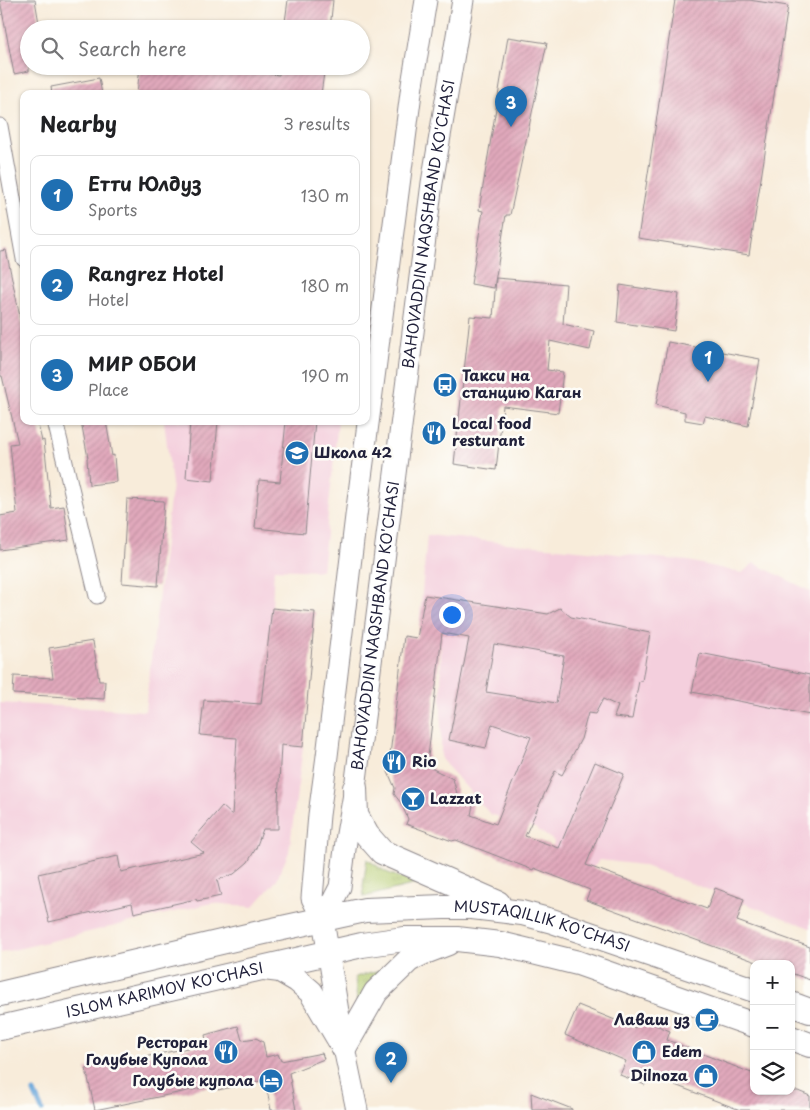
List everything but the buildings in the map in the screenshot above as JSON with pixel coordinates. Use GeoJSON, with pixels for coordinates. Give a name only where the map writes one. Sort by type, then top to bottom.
{"type":"FeatureCollection","features":[{"type":"Feature","properties":{"kind":"main road"},"geometry":{"type":"LineString","coordinates":[[370,407],[410,94],[426,0]]}},
{"type":"Feature","properties":{"kind":"main road","name":"BAHOVADDIN NAQSHBAND KO'CHASI"},"geometry":{"type":"LineString","coordinates":[[323,920],[340,887],[355,788],[432,182],[463,0]]}},
{"type":"Feature","properties":{"kind":"main road"},"geometry":{"type":"LineString","coordinates":[[357,1110],[344,1048],[323,920],[312,898],[319,815],[328,756],[368,425]]}},
{"type":"Feature","properties":{"kind":"main road"},"geometry":{"type":"LineString","coordinates":[[355,788],[356,815],[367,835],[382,852],[522,913]]}},
{"type":"Feature","properties":{"kind":"main road","name":"MUSTAQILLIK KO'CHASI"},"geometry":{"type":"LineString","coordinates":[[323,920],[365,910],[444,906],[472,907],[522,913],[552,921],[750,989]]}},
{"type":"Feature","properties":{"kind":"main road"},"geometry":{"type":"LineString","coordinates":[[0,994],[323,920]]}},
{"type":"Feature","properties":{"kind":"main road","name":"MUSTAQILLIK KO'CHASI"},"geometry":{"type":"LineString","coordinates":[[329,952],[404,939],[457,939],[500,944],[578,963],[750,1024]]}},
{"type":"Feature","properties":{"kind":"main road"},"geometry":{"type":"LineString","coordinates":[[344,1048],[376,992],[392,975],[409,960],[457,939]]}},
{"type":"Feature","properties":{"kind":"main road","name":"ISLOM KARIMOV KO'CHASI"},"geometry":{"type":"LineString","coordinates":[[0,1028],[329,952]]}},
{"type":"Feature","properties":{"kind":"main road"},"geometry":{"type":"LineString","coordinates":[[262,968],[280,970],[297,980],[311,992],[344,1048]]}},
{"type":"Feature","properties":{"kind":"main road"},"geometry":{"type":"LineString","coordinates":[[794,1005],[810,1010]]}},
{"type":"Feature","properties":{"kind":"main road"},"geometry":{"type":"LineString","coordinates":[[795,1039],[810,1045]]}},
{"type":"Feature","properties":{"kind":"street"},"geometry":{"type":"LineString","coordinates":[[0,126],[20,237]]}},
{"type":"Feature","properties":{"kind":"street"},"geometry":{"type":"LineString","coordinates":[[56,425],[97,596]]}},
{"type":"Feature","properties":{"kind":"shaded area"},"geometry":{"type":"Polygon","coordinates":[[[165,425],[338,425],[322,571],[274,569],[272,608],[261,704],[204,700],[201,735],[281,742],[281,745],[303,747],[289,852],[276,881],[253,907],[212,903],[0,953],[0,703],[145,711],[172,484],[165,425]]]}},
{"type":"Feature","properties":{"kind":"shaded area"},"geometry":{"type":"Polygon","coordinates":[[[427,535],[688,561],[742,573],[754,563],[810,591],[810,928],[642,865],[600,860],[577,885],[548,873],[554,841],[535,828],[490,814],[441,759],[441,641],[419,628],[427,535]]]}},
{"type":"Feature","properties":{"kind":"green space"},"geometry":{"type":"Polygon","coordinates":[[[367,859],[386,872],[416,884],[364,897],[363,886],[367,859]]]}},
{"type":"Feature","properties":{"kind":"green space"},"geometry":{"type":"Polygon","coordinates":[[[384,970],[372,978],[357,1003],[355,977],[384,970]]]}},
{"type":"Feature","properties":{"kind":"waterway"},"geometry":{"type":"LineString","coordinates":[[34,1092],[42,1110]]}},
{"type":"Feature","properties":{"kind":"place","name":"МИР ОБОИ"},"geometry":{"type":"Point","coordinates":[511,127]}},
{"type":"Feature","properties":{"kind":"place","name":"Етти Юлдуз"},"geometry":{"type":"Point","coordinates":[708,382]}},
{"type":"Feature","properties":{"kind":"place","name":"Такси на станцию Каган"},"geometry":{"type":"Point","coordinates":[445,385]}},
{"type":"Feature","properties":{"kind":"place","name":"Local food resturant"},"geometry":{"type":"Point","coordinates":[434,433]}},
{"type":"Feature","properties":{"kind":"place","name":"Школа 42"},"geometry":{"type":"Point","coordinates":[297,453]}},
{"type":"Feature","properties":{"kind":"place","name":"Rio"},"geometry":{"type":"Point","coordinates":[394,762]}},
{"type":"Feature","properties":{"kind":"place","name":"Lazzat"},"geometry":{"type":"Point","coordinates":[413,799]}},
{"type":"Feature","properties":{"kind":"place","name":"Лаваш уз"},"geometry":{"type":"Point","coordinates":[707,1020]}},
{"type":"Feature","properties":{"kind":"place","name":"Ресторан Голубые Купола"},"geometry":{"type":"Point","coordinates":[226,1052]}},
{"type":"Feature","properties":{"kind":"place","name":"Edem"},"geometry":{"type":"Point","coordinates":[644,1052]}},
{"type":"Feature","properties":{"kind":"place","name":"Dilnoza"},"geometry":{"type":"Point","coordinates":[706,1076]}},
{"type":"Feature","properties":{"kind":"place","name":"Голубые купола"},"geometry":{"type":"Point","coordinates":[271,1081]}},
{"type":"Feature","properties":{"kind":"place","name":"Rangrez Hotel"},"geometry":{"type":"Point","coordinates":[391,1083]}}]}
